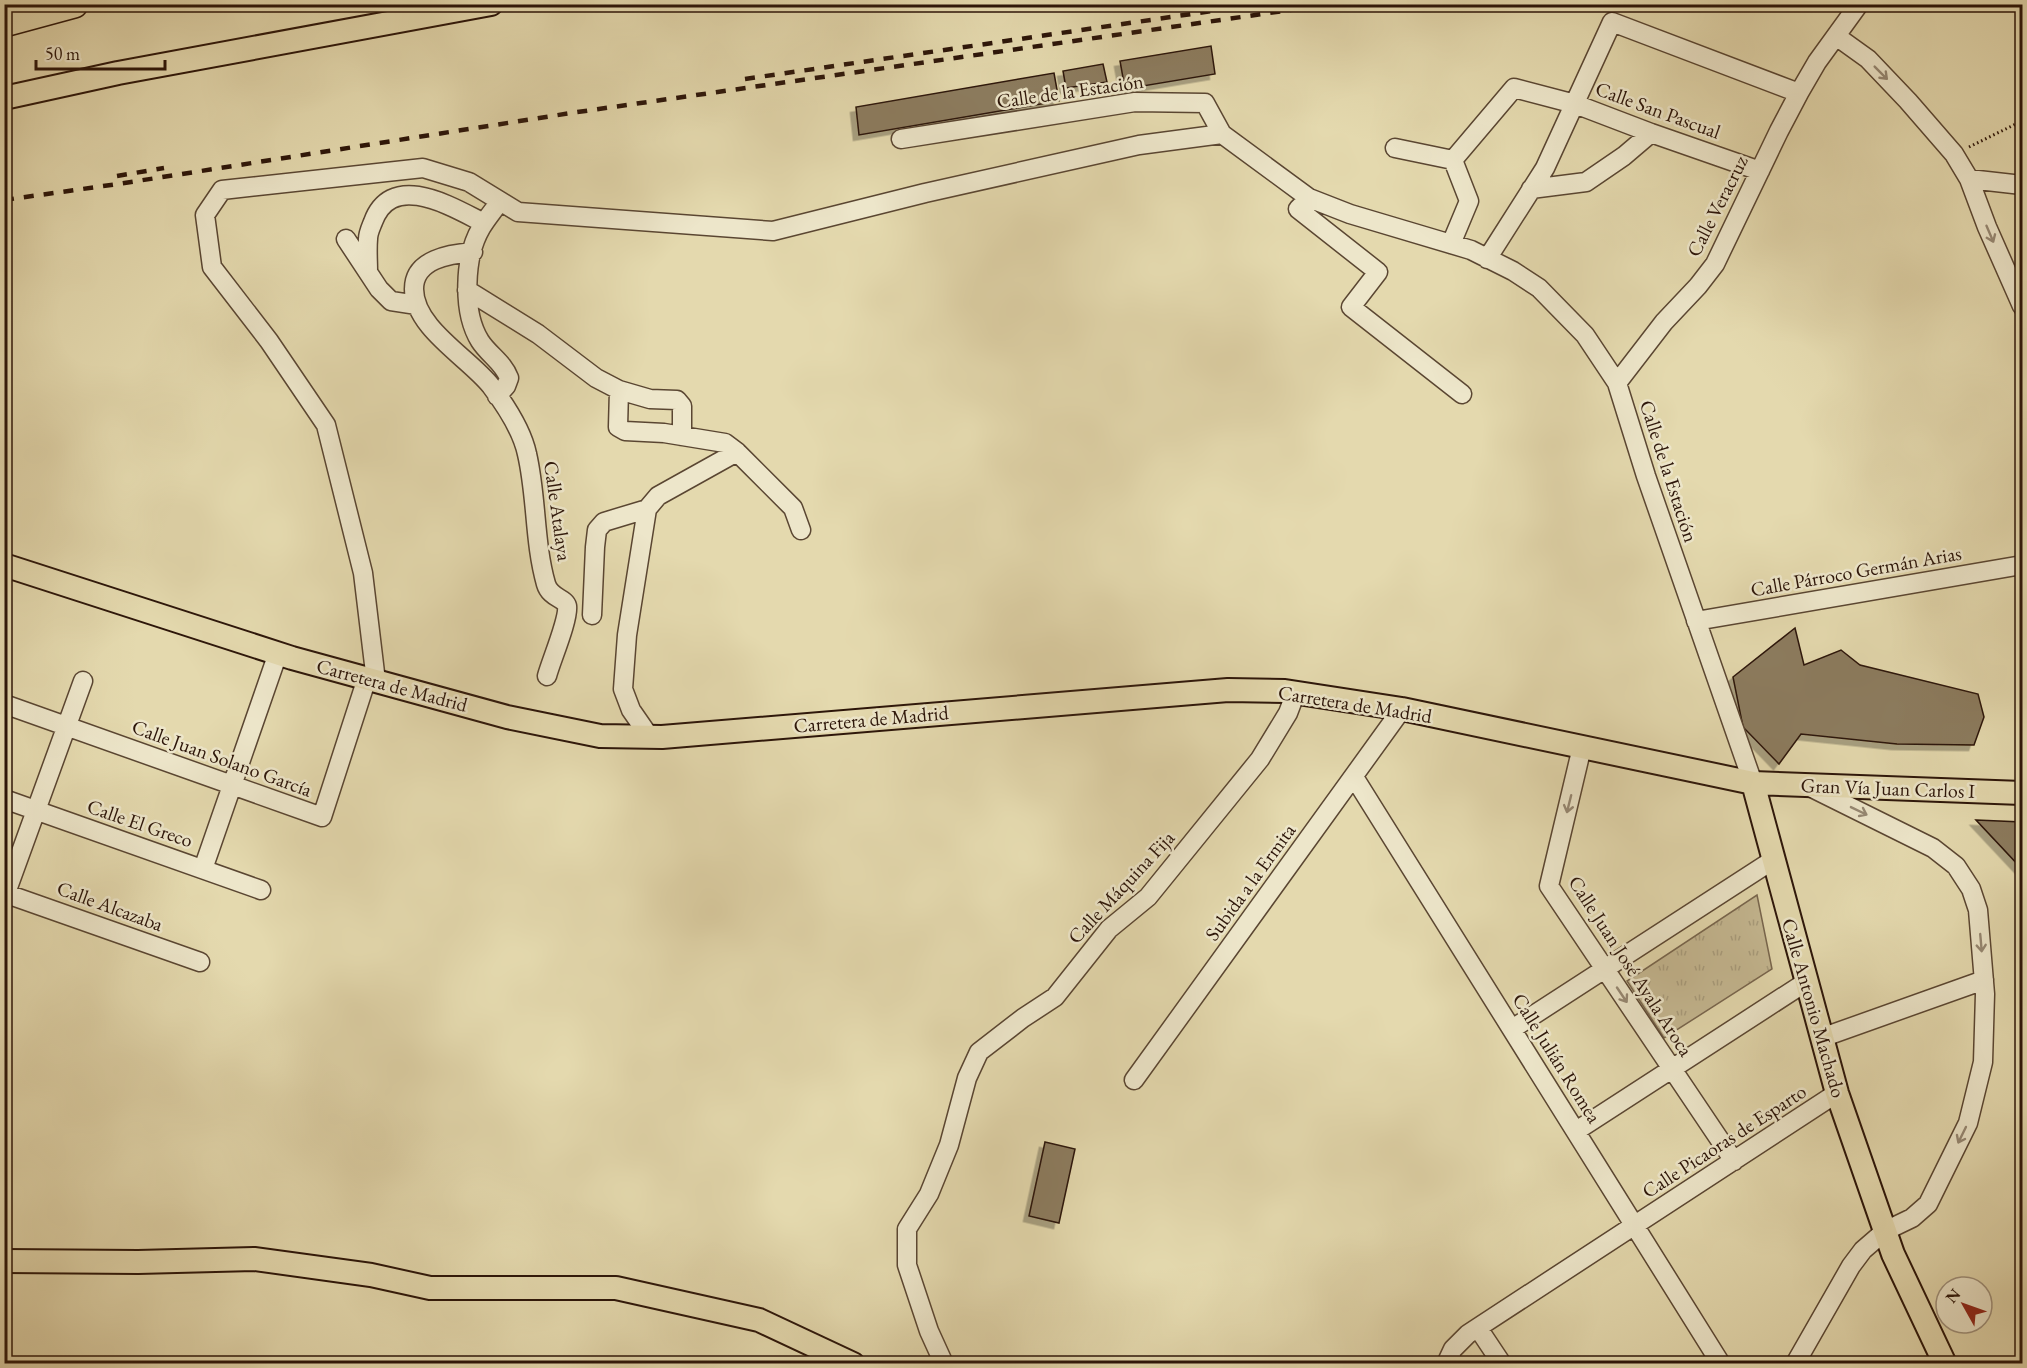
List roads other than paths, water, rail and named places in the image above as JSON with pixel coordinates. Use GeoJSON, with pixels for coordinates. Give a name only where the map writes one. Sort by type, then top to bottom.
{"type":"FeatureCollection","features":[{"type":"Feature","properties":{"kind":"highway"},"geometry":{"type":"LineString","coordinates":[[4,23],[74,4]]}},
{"type":"Feature","properties":{"kind":"main road"},"geometry":{"type":"LineString","coordinates":[[4,98],[118,74],[491,4]]}},
{"type":"Feature","properties":{"kind":"main road","name":"Carretera de Madrid"},"geometry":{"type":"LineString","coordinates":[[4,565],[278,653],[372,680],[507,717],[600,736],[649,736],[1228,690],[1296,692],[1402,709],[1753,783]]}},
{"type":"Feature","properties":{"kind":"main road","name":"Gran Vía Juan Carlos I"},"geometry":{"type":"LineString","coordinates":[[1753,783],[2022,793]]}},
{"type":"Feature","properties":{"kind":"main road","name":"Calle Antonio Machado"},"geometry":{"type":"LineString","coordinates":[[1753,783],[1837,1093],[1893,1254],[1945,1364]]}},
{"type":"Feature","properties":{"kind":"main road"},"geometry":{"type":"LineString","coordinates":[[4,1262],[254,1259],[371,1275],[430,1288],[616,1288],[759,1320],[853,1364]]}},
{"type":"Feature","properties":{"kind":"street","name":"Calle Veracruz"},"geometry":{"type":"LineString","coordinates":[[1617,383],[1664,322],[1715,264],[1799,93],[1817,62],[1859,4]]}},
{"type":"Feature","properties":{"kind":"street"},"geometry":{"type":"LineString","coordinates":[[1487,259],[1545,168],[1612,22],[1799,93]]}},
{"type":"Feature","properties":{"kind":"street"},"geometry":{"type":"LineString","coordinates":[[1836,36],[1868,59],[1954,154],[1969,179],[1987,227],[2022,306]]}},
{"type":"Feature","properties":{"kind":"street"},"geometry":{"type":"LineString","coordinates":[[1453,160],[1514,88],[1575,104]]}},
{"type":"Feature","properties":{"kind":"street","name":"Calle de la Estación"},"geometry":{"type":"LineString","coordinates":[[901,139],[1135,102],[1205,103],[1222,134],[1310,198],[1350,214],[1471,250],[1539,288],[1585,334],[1617,383],[1646,476],[1753,783]]}},
{"type":"Feature","properties":{"kind":"street","name":"Calle San Pascual"},"geometry":{"type":"LineString","coordinates":[[1575,104],[1760,171]]}},
{"type":"Feature","properties":{"kind":"street"},"geometry":{"type":"LineString","coordinates":[[1531,189],[1586,182],[1624,156],[1651,133]]}},
{"type":"Feature","properties":{"kind":"street"},"geometry":{"type":"LineString","coordinates":[[372,680],[363,573],[326,425],[269,341],[212,267],[205,215],[222,190],[423,168],[469,182],[518,212],[773,231],[925,193],[1139,145],[1222,134]]}},
{"type":"Feature","properties":{"kind":"street"},"geometry":{"type":"LineString","coordinates":[[1395,148],[1453,160]]}},
{"type":"Feature","properties":{"kind":"street"},"geometry":{"type":"LineString","coordinates":[[1451,244],[1469,201],[1453,160]]}},
{"type":"Feature","properties":{"kind":"street"},"geometry":{"type":"LineString","coordinates":[[1969,179],[2022,185]]}},
{"type":"Feature","properties":{"kind":"street"},"geometry":{"type":"LineString","coordinates":[[368,272],[368,237],[378,209],[393,198],[410,194],[442,202],[484,223]]}},
{"type":"Feature","properties":{"kind":"street"},"geometry":{"type":"LineString","coordinates":[[1310,198],[1298,209],[1378,272],[1351,307],[1462,394]]}},
{"type":"Feature","properties":{"kind":"street"},"geometry":{"type":"LineString","coordinates":[[473,252],[447,254],[422,268],[415,278],[414,290],[417,305],[432,328],[494,390],[506,386],[509,378],[505,368],[480,341],[473,323],[467,290],[470,261],[473,252],[480,229],[500,201]]}},
{"type":"Feature","properties":{"kind":"street"},"geometry":{"type":"LineString","coordinates":[[346,239],[379,289],[391,301],[417,305]]}},
{"type":"Feature","properties":{"kind":"street"},"geometry":{"type":"LineString","coordinates":[[467,290],[538,334],[596,378],[619,390],[650,399],[677,400],[682,406],[682,436]]}},
{"type":"Feature","properties":{"kind":"street","name":"Calle Atalaya"},"geometry":{"type":"LineString","coordinates":[[494,390],[516,425],[527,452],[535,503],[538,552],[547,587],[552,595],[564,601],[567,606],[565,620],[547,675]]}},
{"type":"Feature","properties":{"kind":"street"},"geometry":{"type":"LineString","coordinates":[[619,390],[618,427],[625,431],[682,436],[725,443],[793,508],[801,530]]}},
{"type":"Feature","properties":{"kind":"street"},"geometry":{"type":"LineString","coordinates":[[649,736],[631,710],[623,689],[627,635],[647,509],[658,496],[737,452]]}},
{"type":"Feature","properties":{"kind":"street"},"geometry":{"type":"LineString","coordinates":[[592,615],[597,530],[604,522],[647,509]]}},
{"type":"Feature","properties":{"kind":"street","name":"Calle Párroco Germán Arias"},"geometry":{"type":"LineString","coordinates":[[1696,621],[2022,565]]}},
{"type":"Feature","properties":{"kind":"street"},"geometry":{"type":"LineString","coordinates":[[202,869],[278,653]]}},
{"type":"Feature","properties":{"kind":"street","name":"Calle Juan Solano García"},"geometry":{"type":"LineString","coordinates":[[4,704],[322,817],[372,680]]}},
{"type":"Feature","properties":{"kind":"street"},"geometry":{"type":"LineString","coordinates":[[5,893],[82,681]]}},
{"type":"Feature","properties":{"kind":"street","name":"Calle Máquina Fija"},"geometry":{"type":"LineString","coordinates":[[944,1364],[929,1331],[907,1265],[908,1229],[929,1194],[949,1145],[967,1078],[980,1052],[1023,1018],[1055,997],[1108,929],[1148,897],[1260,759],[1288,713],[1296,692]]}},
{"type":"Feature","properties":{"kind":"street","name":"Subida a la Ermita"},"geometry":{"type":"LineString","coordinates":[[1134,1080],[1402,709]]}},
{"type":"Feature","properties":{"kind":"street","name":"Calle Juan José Ayala Aroca"},"geometry":{"type":"LineString","coordinates":[[1582,747],[1549,886],[1734,1161]]}},
{"type":"Feature","properties":{"kind":"street","name":"Calle Julián Romea"},"geometry":{"type":"LineString","coordinates":[[1354,777],[1721,1364]]}},
{"type":"Feature","properties":{"kind":"street"},"geometry":{"type":"LineString","coordinates":[[1795,1364],[1851,1266],[1863,1250],[1885,1231],[1912,1218],[1928,1204],[1968,1123],[1983,1062],[1984,980],[1978,910],[1971,889],[1956,866],[1933,848],[1806,785]]}},
{"type":"Feature","properties":{"kind":"street","name":"Calle El Greco"},"geometry":{"type":"LineString","coordinates":[[4,799],[261,890]]}},
{"type":"Feature","properties":{"kind":"street"},"geometry":{"type":"LineString","coordinates":[[1512,1029],[1773,860]]}},
{"type":"Feature","properties":{"kind":"street","name":"Calle Alcazaba"},"geometry":{"type":"LineString","coordinates":[[5,893],[200,962]]}},
{"type":"Feature","properties":{"kind":"street"},"geometry":{"type":"LineString","coordinates":[[1821,1038],[1984,980]]}},
{"type":"Feature","properties":{"kind":"street"},"geometry":{"type":"LineString","coordinates":[[1576,1131],[1806,982]]}},
{"type":"Feature","properties":{"kind":"street","name":"Calle Picaoras de Esparto"},"geometry":{"type":"LineString","coordinates":[[1446,1364],[1453,1349],[1478,1328],[1837,1093]]}},
{"type":"Feature","properties":{"kind":"street"},"geometry":{"type":"LineString","coordinates":[[1478,1328],[1502,1364]]}},
{"type":"Feature","properties":{"kind":"railway"},"geometry":{"type":"LineString","coordinates":[[745,79],[1260,4]]}},
{"type":"Feature","properties":{"kind":"railway"},"geometry":{"type":"LineString","coordinates":[[4,200],[571,113],[1332,4]]}},
{"type":"Feature","properties":{"kind":"railway"},"geometry":{"type":"LineString","coordinates":[[117,176],[164,168]]}}]}
